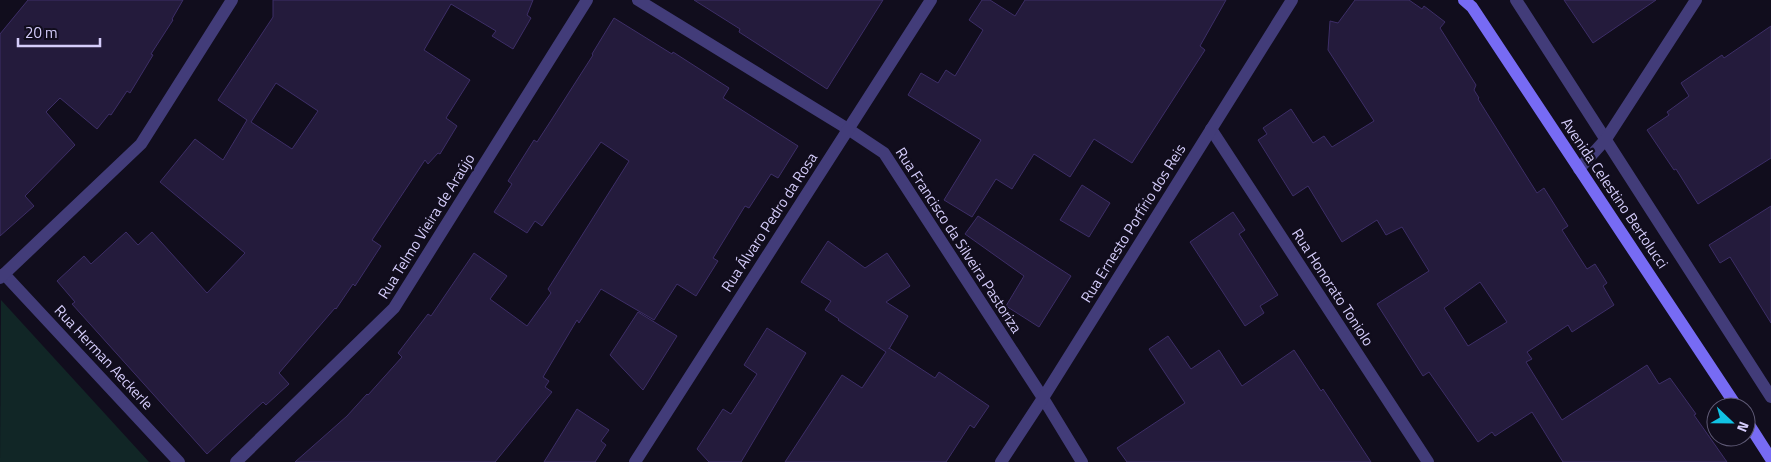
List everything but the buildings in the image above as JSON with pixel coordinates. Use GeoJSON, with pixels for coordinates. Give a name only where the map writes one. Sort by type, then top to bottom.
{"type":"FeatureCollection","features":[{"type":"Feature","properties":{"kind":"street"},"geometry":{"type":"LineString","coordinates":[[2,276],[141,144],[232,0]]}},
{"type":"Feature","properties":{"kind":"street","name":"Rua Telmo Vieira de Araújo"},"geometry":{"type":"LineString","coordinates":[[236,462],[394,308],[588,0]]}},
{"type":"Feature","properties":{"kind":"street","name":"Rua Francisco da Silveira Pastoriza"},"geometry":{"type":"LineString","coordinates":[[638,0],[884,153],[1043,398],[1082,462]]}},
{"type":"Feature","properties":{"kind":"street","name":"Rua Álvaro Pedro da Rosa"},"geometry":{"type":"LineString","coordinates":[[635,462],[930,0]]}},
{"type":"Feature","properties":{"kind":"street","name":"Rua Ernesto Porfírio dos Reis"},"geometry":{"type":"LineString","coordinates":[[1000,462],[1043,398],[1292,0]]}},
{"type":"Feature","properties":{"kind":"street","name":"Avenida Celestino Bertolucci"},"geometry":{"type":"LineString","coordinates":[[1464,0],[1472,7],[1730,397]]}},
{"type":"Feature","properties":{"kind":"street","name":"Avenida Celestino Bertolucci"},"geometry":{"type":"LineString","coordinates":[[1516,0],[1771,397]]}},
{"type":"Feature","properties":{"kind":"street"},"geometry":{"type":"LineString","coordinates":[[1579,169],[1606,139],[1696,0]]}},
{"type":"Feature","properties":{"kind":"street","name":"Rua Honorato Toniolo"},"geometry":{"type":"LineString","coordinates":[[1211,129],[1428,462]]}},
{"type":"Feature","properties":{"kind":"street","name":"Rua Herman Aeckerle"},"geometry":{"type":"LineString","coordinates":[[2,276],[179,462]]}},
{"type":"Feature","properties":{"kind":"street"},"geometry":{"type":"LineString","coordinates":[[1756,436],[1771,459]]}},
{"type":"Feature","properties":{"kind":"green space"},"geometry":{"type":"Polygon","coordinates":[[[1,300],[149,462],[0,462],[1,300]]]}}]}
